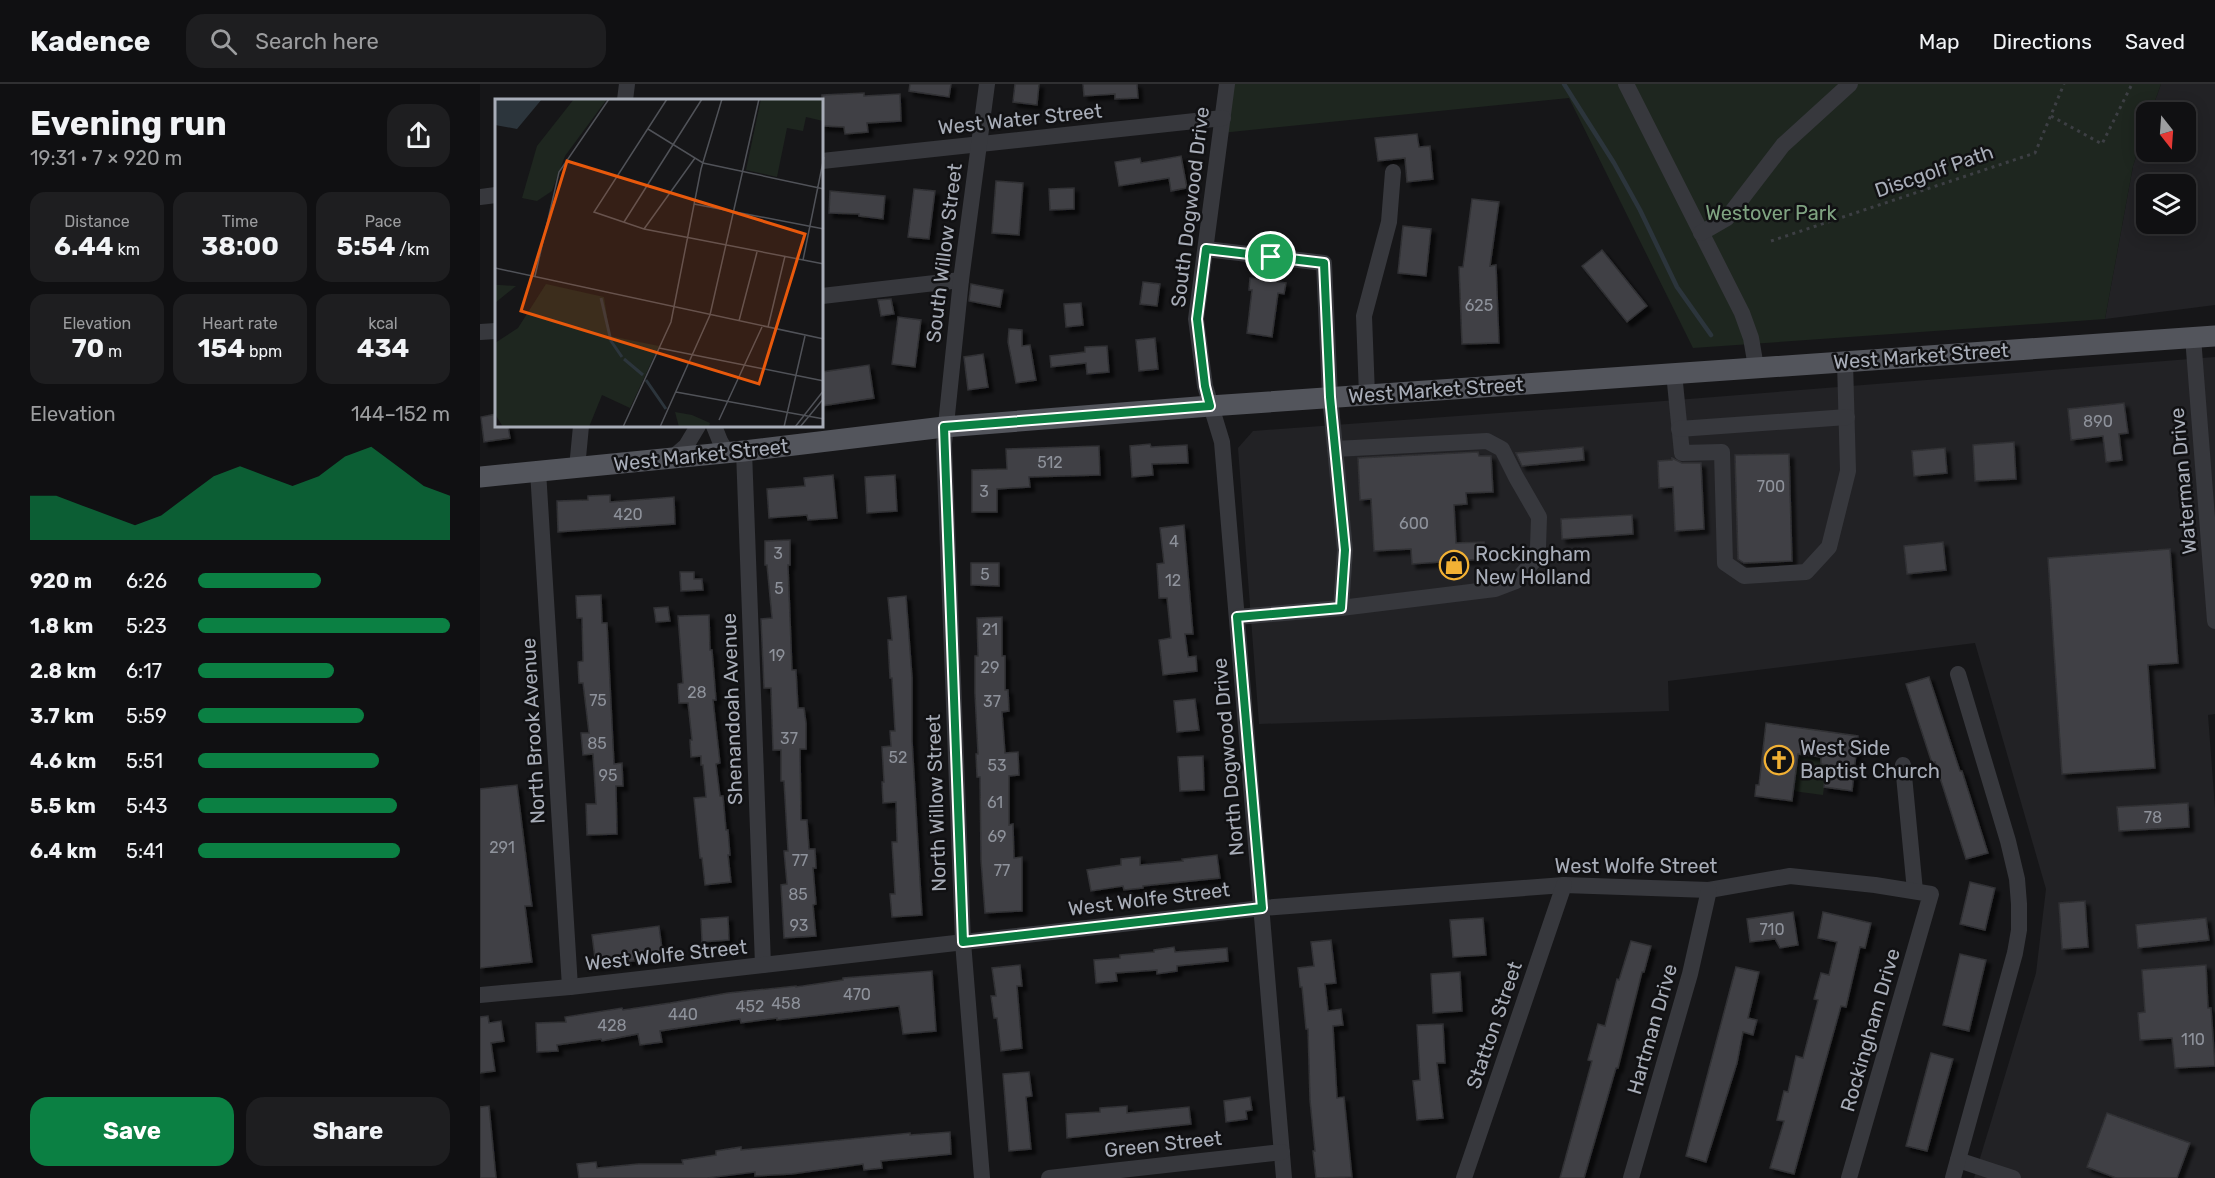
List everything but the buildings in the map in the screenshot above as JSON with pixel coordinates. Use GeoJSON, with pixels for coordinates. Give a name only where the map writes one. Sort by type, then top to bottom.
{"type":"FeatureCollection","features":[{"type":"Feature","properties":{"kind":"main road","name":"West Market Street"},"geometry":{"type":"LineString","coordinates":[[480,477],[671,459],[944,427],[1330,397],[2215,336]]}},
{"type":"Feature","properties":{"kind":"street"},"geometry":{"type":"LineString","coordinates":[[625,99],[627,84]]}},
{"type":"Feature","properties":{"kind":"street","name":"South Willow Street"},"geometry":{"type":"LineString","coordinates":[[944,427],[987,84]]}},
{"type":"Feature","properties":{"kind":"street","name":"South Dogwood Drive"},"geometry":{"type":"LineString","coordinates":[[1210,406],[1205,386],[1197,319],[1227,84]]}},
{"type":"Feature","properties":{"kind":"street"},"geometry":{"type":"LineString","coordinates":[[1626,84],[1748,327],[1756,368]]}},
{"type":"Feature","properties":{"kind":"street"},"geometry":{"type":"LineString","coordinates":[[1701,233],[1727,218],[1778,151],[1850,84]]}},
{"type":"Feature","properties":{"kind":"street","name":"West Water Street"},"geometry":{"type":"LineString","coordinates":[[824,161],[1222,118]]}},
{"type":"Feature","properties":{"kind":"street"},"geometry":{"type":"LineString","coordinates":[[1367,395],[1364,316],[1389,222],[1393,172]]}},
{"type":"Feature","properties":{"kind":"street"},"geometry":{"type":"LineString","coordinates":[[480,197],[495,195]]}},
{"type":"Feature","properties":{"kind":"street"},"geometry":{"type":"LineString","coordinates":[[1206,249],[1324,263],[1330,397],[1345,550],[1341,608]]}},
{"type":"Feature","properties":{"kind":"street"},"geometry":{"type":"LineString","coordinates":[[824,296],[961,280]]}},
{"type":"Feature","properties":{"kind":"street"},"geometry":{"type":"LineString","coordinates":[[480,332],[495,331]]}},
{"type":"Feature","properties":{"kind":"street","name":"Waterman Drive"},"geometry":{"type":"LineString","coordinates":[[2193,338],[2209,469],[2215,621]]}},
{"type":"Feature","properties":{"kind":"street"},"geometry":{"type":"LineString","coordinates":[[1674,373],[1682,453],[1722,452],[1725,563],[1744,576],[1806,572],[1829,547],[1848,471],[1845,362]]}},
{"type":"Feature","properties":{"kind":"street","name":"North Dogwood Drive"},"geometry":{"type":"LineString","coordinates":[[1210,406],[1222,442],[1284,1178]]}},
{"type":"Feature","properties":{"kind":"street"},"geometry":{"type":"LineString","coordinates":[[1679,429],[1847,417]]}},
{"type":"Feature","properties":{"kind":"street","name":"North Willow Street"},"geometry":{"type":"LineString","coordinates":[[944,427],[963,942],[982,1178]]}},
{"type":"Feature","properties":{"kind":"street"},"geometry":{"type":"LineString","coordinates":[[577,468],[581,428]]}},
{"type":"Feature","properties":{"kind":"street"},"geometry":{"type":"LineString","coordinates":[[671,459],[686,446],[697,428]]}},
{"type":"Feature","properties":{"kind":"street"},"geometry":{"type":"LineString","coordinates":[[715,428],[720,441],[735,452]]}},
{"type":"Feature","properties":{"kind":"street"},"geometry":{"type":"LineString","coordinates":[[1237,617],[1467,594],[1509,585],[1527,571],[1534,559],[1539,538],[1539,517],[1502,449],[1487,441],[1335,449]]}},
{"type":"Feature","properties":{"kind":"street","name":"Shenandoah Avenue"},"geometry":{"type":"LineString","coordinates":[[735,452],[763,965]]}},
{"type":"Feature","properties":{"kind":"street","name":"North Brook Avenue"},"geometry":{"type":"LineString","coordinates":[[538,471],[570,987]]}},
{"type":"Feature","properties":{"kind":"street"},"geometry":{"type":"LineString","coordinates":[[1953,1178],[2015,953],[2019,930],[2017,879],[2008,841],[1958,674]]}},
{"type":"Feature","properties":{"kind":"street"},"geometry":{"type":"LineString","coordinates":[[1903,765],[1923,893]]}},
{"type":"Feature","properties":{"kind":"street","name":"West Wolfe Street"},"geometry":{"type":"LineString","coordinates":[[480,995],[570,987],[1262,908],[1564,885],[1709,890],[1790,876],[1875,885],[1923,893]]}},
{"type":"Feature","properties":{"kind":"street","name":"Statton Street"},"geometry":{"type":"LineString","coordinates":[[1464,1178],[1564,885]]}},
{"type":"Feature","properties":{"kind":"street","name":"Hartman Drive"},"geometry":{"type":"LineString","coordinates":[[1631,1178],[1690,974],[1709,890]]}},
{"type":"Feature","properties":{"kind":"street","name":"Rockingham Drive"},"geometry":{"type":"LineString","coordinates":[[1849,1178],[1923,893]]}},
{"type":"Feature","properties":{"kind":"street","name":"Green Street"},"geometry":{"type":"LineString","coordinates":[[1049,1178],[1282,1152]]}},
{"type":"Feature","properties":{"kind":"street"},"geometry":{"type":"LineString","coordinates":[[1958,1160],[2013,1178]]}},
{"type":"Feature","properties":{"kind":"path","name":"Discgolf Path"},"geometry":{"type":"LineString","coordinates":[[1771,241],[2035,153],[2064,84]]}},
{"type":"Feature","properties":{"kind":"path"},"geometry":{"type":"LineString","coordinates":[[2050,116],[2102,144],[2132,84]]}},
{"type":"Feature","properties":{"kind":"shaded area"},"geometry":{"type":"Polygon","coordinates":[[[2161,84],[2215,84],[2215,305],[2105,319],[2136,157],[2136,162],[2196,162],[2196,102],[2155,102],[2161,84]]]}},
{"type":"Feature","properties":{"kind":"shaded area"},"geometry":{"type":"Polygon","coordinates":[[[2215,357],[2215,714],[2208,715],[2215,808],[2215,1178],[1974,1178],[2036,973],[2046,889],[1975,643],[1668,681],[1669,711],[1259,724],[1238,448],[1253,431],[2215,357]]]}},
{"type":"Feature","properties":{"kind":"green space","name":"Westover Park"},"geometry":{"type":"Polygon","coordinates":[[[1228,84],[2161,84],[2155,102],[2136,102],[2136,157],[2105,319],[1693,348],[1569,98],[1221,133],[1228,84]]]}},
{"type":"Feature","properties":{"kind":"green space"},"geometry":{"type":"Polygon","coordinates":[[[1798,748],[1821,757],[1821,764],[1827,765],[1823,795],[1793,791],[1798,748]]]}},
{"type":"Feature","properties":{"kind":"waterway"},"geometry":{"type":"LineString","coordinates":[[1564,84],[1614,163],[1640,210],[1677,287],[1711,335]]}},
{"type":"Feature","properties":{"kind":"place","name":"Rockingham New Holland"},"geometry":{"type":"Point","coordinates":[1454,565]}},
{"type":"Feature","properties":{"kind":"place","name":"West Side Baptist Church"},"geometry":{"type":"Point","coordinates":[1779,760]}},
{"type":"Feature","properties":{"kind":"route"},"geometry":{"type":"LineString","coordinates":[[1206,249],[1271,257],[1324,263],[1330,397],[1345,550],[1341,608],[1237,617],[1262,908],[963,942],[944,427],[1210,406],[1205,386],[1197,319],[1206,249]]}}]}
